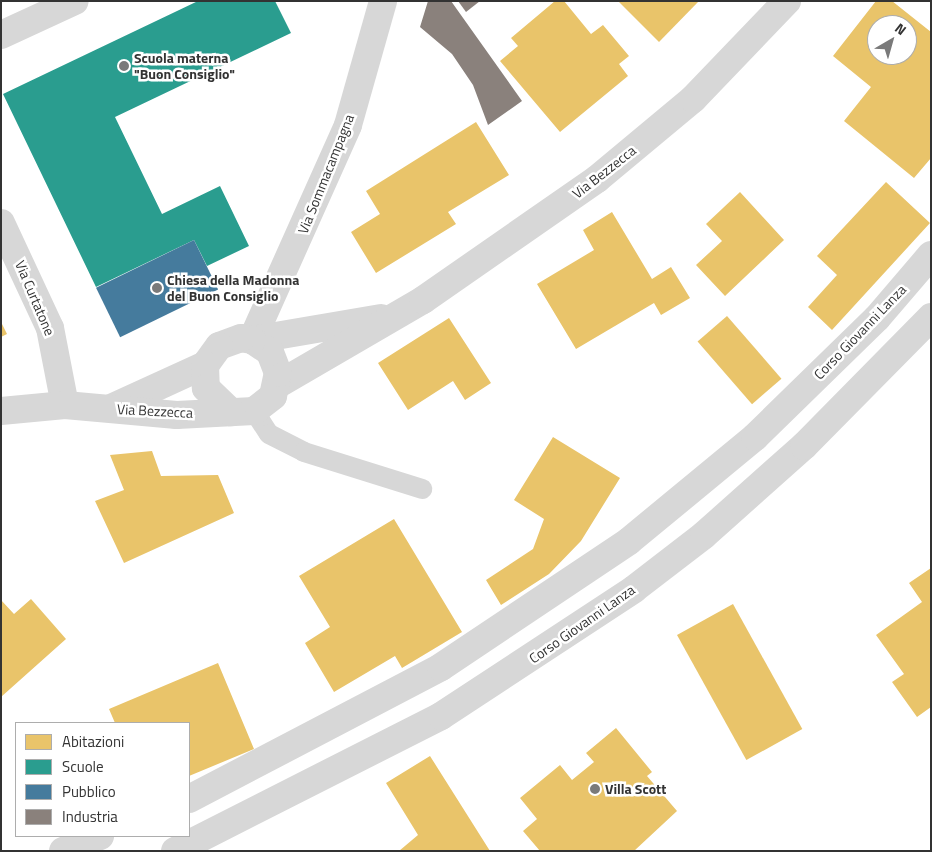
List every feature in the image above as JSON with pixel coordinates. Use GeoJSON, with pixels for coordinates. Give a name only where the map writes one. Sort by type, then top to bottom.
{"type":"FeatureCollection","features":[{"type":"Feature","properties":{"kind":"street"},"geometry":{"type":"LineString","coordinates":[[1,35],[75,1]]}},
{"type":"Feature","properties":{"kind":"street","name":"Via Sommacampagna"},"geometry":{"type":"LineString","coordinates":[[252,340],[348,125],[384,1]]}},
{"type":"Feature","properties":{"kind":"street","name":"Via Bezzecca"},"geometry":{"type":"LineString","coordinates":[[1,411],[65,405],[177,415],[243,411],[273,396],[278,385],[398,315],[597,179],[693,99],[787,1]]}},
{"type":"Feature","properties":{"kind":"street","name":"Via Curtatone"},"geometry":{"type":"LineString","coordinates":[[1,223],[50,328],[65,405]]}},
{"type":"Feature","properties":{"kind":"street","name":"Corso Giovanni Lanza"},"geometry":{"type":"LineString","coordinates":[[190,798],[433,672],[629,541],[755,437],[877,318],[931,255]]}},
{"type":"Feature","properties":{"kind":"street","name":"Via Bezzecca"},"geometry":{"type":"LineString","coordinates":[[110,408],[205,365],[219,346],[240,338],[252,340],[398,315]]}},
{"type":"Feature","properties":{"kind":"street","name":"Corso Giovanni Lanza"},"geometry":{"type":"LineString","coordinates":[[175,851],[440,716],[634,589],[746,499],[864,388],[931,317]]}},
{"type":"Feature","properties":{"kind":"street"},"geometry":{"type":"LineString","coordinates":[[252,340],[276,362],[278,385]]}},
{"type":"Feature","properties":{"kind":"street","name":"Via Bezzecca"},"geometry":{"type":"LineString","coordinates":[[205,365],[206,388],[243,411]]}},
{"type":"Feature","properties":{"kind":"street"},"geometry":{"type":"LineString","coordinates":[[63,851],[98,837]]}},
{"type":"Feature","properties":{"kind":"lane"},"geometry":{"type":"LineString","coordinates":[[243,411],[270,434],[304,452],[422,489]]}},
{"type":"Feature","properties":{"kind":"building: Abitazioni"},"geometry":{"type":"Polygon","coordinates":[[[555,1],[564,1],[591,34],[603,25],[629,56],[619,64],[628,76],[560,132],[500,61],[518,46],[511,38],[555,1]]]}},
{"type":"Feature","properties":{"kind":"building: Abitazioni"},"geometry":{"type":"Polygon","coordinates":[[[618,1],[699,1],[659,42],[618,1]]]}},
{"type":"Feature","properties":{"kind":"building: Abitazioni"},"geometry":{"type":"Polygon","coordinates":[[[876,1],[892,1],[910,15],[867,15],[867,65],[917,65],[917,21],[931,32],[931,158],[914,178],[844,121],[871,87],[833,56],[876,1]]]}},
{"type":"Feature","properties":{"kind":"building: Abitazioni"},"geometry":{"type":"Polygon","coordinates":[[[476,122],[509,175],[448,212],[456,224],[376,273],[351,232],[380,214],[366,191],[476,122]]]}},
{"type":"Feature","properties":{"kind":"building: Abitazioni"},"geometry":{"type":"Polygon","coordinates":[[[886,182],[930,223],[832,330],[808,307],[837,275],[817,256],[886,182]]]}},
{"type":"Feature","properties":{"kind":"building: Abitazioni"},"geometry":{"type":"Polygon","coordinates":[[[740,192],[784,240],[725,296],[696,265],[722,241],[706,224],[740,192]]]}},
{"type":"Feature","properties":{"kind":"building: Abitazioni"},"geometry":{"type":"Polygon","coordinates":[[[612,212],[652,279],[671,267],[690,298],[661,315],[654,303],[576,349],[537,284],[594,250],[583,230],[612,212]]]}},
{"type":"Feature","properties":{"kind":"building: Abitazioni"},"geometry":{"type":"Polygon","coordinates":[[[727,316],[781,379],[752,404],[698,342],[727,316]]]}},
{"type":"Feature","properties":{"kind":"building: Abitazioni"},"geometry":{"type":"Polygon","coordinates":[[[449,318],[491,383],[465,400],[453,381],[408,410],[378,363],[449,318]]]}},
{"type":"Feature","properties":{"kind":"building: Abitazioni"},"geometry":{"type":"Polygon","coordinates":[[[1,322],[7,334],[1,337],[1,322]]]}},
{"type":"Feature","properties":{"kind":"building: Abitazioni"},"geometry":{"type":"Polygon","coordinates":[[[553,437],[620,478],[581,541],[549,574],[501,605],[486,580],[533,549],[544,519],[514,500],[553,437]]]}},
{"type":"Feature","properties":{"kind":"building: Abitazioni"},"geometry":{"type":"Polygon","coordinates":[[[152,451],[161,476],[218,475],[234,513],[124,563],[95,501],[124,490],[110,455],[152,451]]]}},
{"type":"Feature","properties":{"kind":"building: Abitazioni"},"geometry":{"type":"Polygon","coordinates":[[[394,519],[462,632],[402,668],[395,656],[334,692],[305,643],[330,627],[299,576],[394,519]]]}},
{"type":"Feature","properties":{"kind":"building: Abitazioni"},"geometry":{"type":"Polygon","coordinates":[[[931,568],[931,707],[917,717],[892,682],[904,674],[876,635],[922,602],[909,583],[931,568]]]}},
{"type":"Feature","properties":{"kind":"building: Abitazioni"},"geometry":{"type":"Polygon","coordinates":[[[31,599],[66,639],[1,697],[1,600],[14,614],[31,599]]]}},
{"type":"Feature","properties":{"kind":"building: Abitazioni"},"geometry":{"type":"Polygon","coordinates":[[[733,604],[802,729],[746,760],[677,635],[733,604]]]}},
{"type":"Feature","properties":{"kind":"building: Abitazioni"},"geometry":{"type":"Polygon","coordinates":[[[218,663],[254,749],[190,776],[190,722],[115,722],[109,709],[218,663]]]}},
{"type":"Feature","properties":{"kind":"building: Abitazioni","name":"Villa Scott"},"geometry":{"type":"Polygon","coordinates":[[[616,728],[652,772],[647,776],[677,811],[634,851],[540,851],[523,831],[537,819],[520,798],[560,765],[572,780],[594,762],[586,753],[616,728]]]}},
{"type":"Feature","properties":{"kind":"building: Abitazioni"},"geometry":{"type":"Polygon","coordinates":[[[430,756],[490,851],[399,851],[418,835],[386,783],[430,756]]]}},
{"type":"Feature","properties":{"kind":"building: Scuole"},"geometry":{"type":"Polygon","coordinates":[[[198,1],[275,1],[291,33],[115,117],[162,214],[220,186],[249,246],[207,266],[194,240],[96,287],[3,94],[198,1]]]}},
{"type":"Feature","properties":{"kind":"building: Pubblico","name":"Chiesa della Madonna del Buon Consiglio"},"geometry":{"type":"Polygon","coordinates":[[[194,240],[218,289],[120,337],[96,288],[194,240]]]}},
{"type":"Feature","properties":{"kind":"building: Industria"},"geometry":{"type":"Polygon","coordinates":[[[428,1],[451,1],[522,101],[488,125],[473,85],[452,54],[420,27],[428,1]]]}},
{"type":"Feature","properties":{"kind":"building: Industria"},"geometry":{"type":"Polygon","coordinates":[[[458,1],[480,1],[466,12],[458,1]]]}},
{"type":"Feature","properties":{"kind":"place","name":"Scuola materna \"Buon Consiglio\""},"geometry":{"type":"Point","coordinates":[124,66]}},
{"type":"Feature","properties":{"kind":"place","name":"Chiesa della Madonna del Buon Consiglio"},"geometry":{"type":"Point","coordinates":[157,288]}},
{"type":"Feature","properties":{"kind":"place","name":"Villa Scott"},"geometry":{"type":"Point","coordinates":[595,789]}}]}
